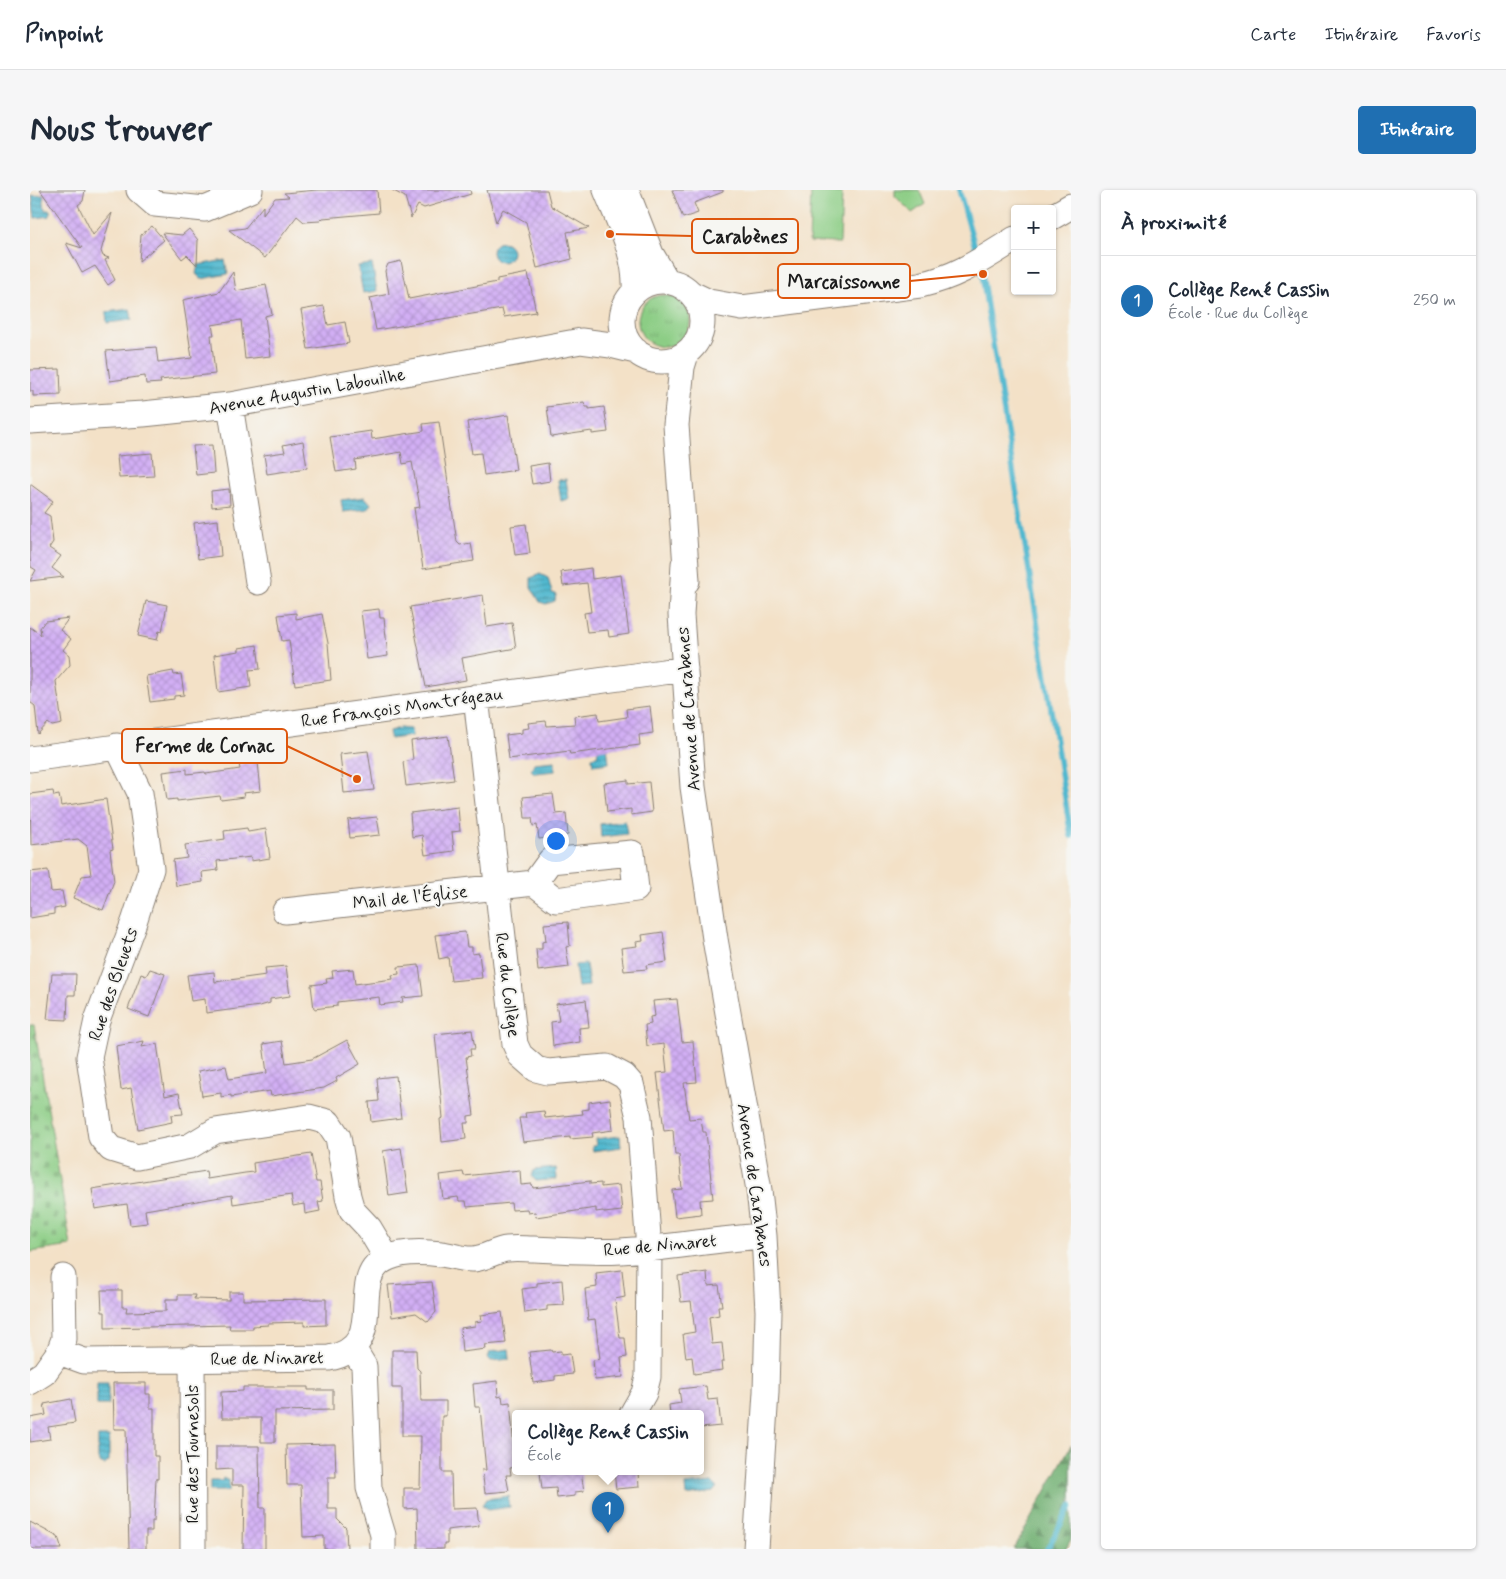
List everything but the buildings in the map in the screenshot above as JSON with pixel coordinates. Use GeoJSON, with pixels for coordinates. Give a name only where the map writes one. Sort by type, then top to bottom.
{"type":"FeatureCollection","features":[{"type":"Feature","properties":{"kind":"street"},"geometry":{"type":"LineString","coordinates":[[139,190],[155,204],[205,210],[250,190]]}},
{"type":"Feature","properties":{"kind":"street"},"geometry":{"type":"LineString","coordinates":[[606,190],[632,259],[636,280],[622,325],[626,339],[640,354],[666,361],[693,345],[742,308]]}},
{"type":"Feature","properties":{"kind":"street"},"geometry":{"type":"LineString","coordinates":[[626,190],[651,254],[667,281]]}},
{"type":"Feature","properties":{"kind":"street"},"geometry":{"type":"LineString","coordinates":[[1056,215],[1071,206]]}},
{"type":"Feature","properties":{"kind":"street"},"geometry":{"type":"LineString","coordinates":[[629,301],[650,283],[667,281],[709,302],[742,308],[920,285],[946,279],[961,272],[1011,242]]}},
{"type":"Feature","properties":{"kind":"street"},"geometry":{"type":"LineString","coordinates":[[692,294],[700,307],[702,322],[693,345]]}},
{"type":"Feature","properties":{"kind":"street","name":"Avenue Augustin Labouilhe"},"geometry":{"type":"LineString","coordinates":[[582,342],[629,301]]}},
{"type":"Feature","properties":{"kind":"street","name":"Avenue Augustin Labouilhe"},"geometry":{"type":"LineString","coordinates":[[30,421],[143,414],[230,405],[582,342],[611,345],[640,354]]}},
{"type":"Feature","properties":{"kind":"street","name":"Avenue de Carabenes"},"geometry":{"type":"LineString","coordinates":[[693,345],[682,366],[676,425],[684,564],[692,613],[704,786],[704,853]]}},
{"type":"Feature","properties":{"kind":"street","name":"Avenue de Carabenes"},"geometry":{"type":"LineString","coordinates":[[640,354],[657,371],[664,385],[676,425]]}},
{"type":"Feature","properties":{"kind":"street"},"geometry":{"type":"LineString","coordinates":[[230,405],[258,582]]}},
{"type":"Feature","properties":{"kind":"street","name":"Avenue de Carabenes"},"geometry":{"type":"LineString","coordinates":[[684,564],[681,615],[693,787],[715,939],[759,1190],[764,1236],[768,1310],[766,1392],[756,1549]]}},
{"type":"Feature","properties":{"kind":"street","name":"Rue François Montrégeau"},"geometry":{"type":"LineString","coordinates":[[30,759],[686,669]]}},
{"type":"Feature","properties":{"kind":"street","name":"Rue du Collège"},"geometry":{"type":"LineString","coordinates":[[476,697],[515,1044],[520,1055],[536,1069],[548,1072],[607,1067],[624,1076],[631,1084],[639,1117],[649,1249],[648,1377],[644,1393],[634,1410]]}},
{"type":"Feature","properties":{"kind":"street","name":"Rue des Bleuets"},"geometry":{"type":"LineString","coordinates":[[116,746],[140,793],[151,869],[134,922],[97,1020],[89,1057],[101,1137],[111,1149],[137,1157],[190,1146],[215,1131],[309,1117],[328,1122],[338,1137],[352,1210],[368,1228],[387,1258]]}},
{"type":"Feature","properties":{"kind":"street","name":"Mail de l'Église"},"geometry":{"type":"LineString","coordinates":[[285,911],[534,883]]}},
{"type":"Feature","properties":{"kind":"street","name":"Rue de Ninaret"},"geometry":{"type":"LineString","coordinates":[[387,1258],[398,1255],[442,1254],[455,1258],[476,1259],[507,1249],[620,1251],[764,1236]]}},
{"type":"Feature","properties":{"kind":"street"},"geometry":{"type":"LineString","coordinates":[[382,1549],[383,1535],[369,1488],[364,1366],[353,1348],[361,1338],[365,1327],[367,1287],[376,1266],[387,1258]]}},
{"type":"Feature","properties":{"kind":"street"},"geometry":{"type":"LineString","coordinates":[[30,1382],[44,1373],[59,1352],[64,1340],[63,1278]]}},
{"type":"Feature","properties":{"kind":"street","name":"Rue de Ninaret"},"geometry":{"type":"LineString","coordinates":[[59,1352],[84,1361],[192,1358],[329,1358],[342,1355],[353,1348]]}},
{"type":"Feature","properties":{"kind":"street","name":"Rue des Tournesols"},"geometry":{"type":"LineString","coordinates":[[192,1358],[193,1549]]}},
{"type":"Feature","properties":{"kind":"green space"},"geometry":{"type":"Polygon","coordinates":[[[895,190],[919,190],[925,204],[912,213],[895,196],[895,190]]]}},
{"type":"Feature","properties":{"kind":"green space"},"geometry":{"type":"Polygon","coordinates":[[[811,191],[842,193],[840,243],[809,242],[811,191]]]}},
{"type":"Feature","properties":{"kind":"green space"},"geometry":{"type":"Polygon","coordinates":[[[664,295],[674,297],[682,303],[688,311],[690,321],[688,331],[682,339],[674,345],[664,347],[654,345],[646,339],[640,331],[638,321],[640,311],[646,303],[654,297],[664,295]]]}},
{"type":"Feature","properties":{"kind":"green space"},"geometry":{"type":"Polygon","coordinates":[[[30,1025],[34,1025],[71,1246],[30,1252],[30,1025]]]}},
{"type":"Feature","properties":{"kind":"green space"},"geometry":{"type":"Polygon","coordinates":[[[1071,1445],[1071,1539],[1066,1549],[1014,1549],[1071,1445]]]}},
{"type":"Feature","properties":{"kind":"water"},"geometry":{"type":"Polygon","coordinates":[[[43,195],[45,210],[50,210],[50,216],[35,218],[32,196],[43,195]]]}},
{"type":"Feature","properties":{"kind":"water"},"geometry":{"type":"Polygon","coordinates":[[[502,242],[509,245],[512,252],[509,259],[502,262],[495,259],[492,252],[495,245],[502,242]]]}},
{"type":"Feature","properties":{"kind":"water"},"geometry":{"type":"Polygon","coordinates":[[[225,260],[228,274],[201,279],[196,274],[198,265],[225,260]]]}},
{"type":"Feature","properties":{"kind":"water"},"geometry":{"type":"Polygon","coordinates":[[[372,264],[377,291],[363,293],[358,266],[372,264]]]}},
{"type":"Feature","properties":{"kind":"water"},"geometry":{"type":"Polygon","coordinates":[[[130,309],[132,320],[107,323],[106,312],[130,309]]]}},
{"type":"Feature","properties":{"kind":"water"},"geometry":{"type":"Polygon","coordinates":[[[566,479],[569,499],[561,501],[558,480],[566,479]]]}},
{"type":"Feature","properties":{"kind":"water"},"geometry":{"type":"Polygon","coordinates":[[[365,497],[371,504],[367,509],[343,512],[341,500],[365,497]]]}},
{"type":"Feature","properties":{"kind":"water"},"geometry":{"type":"Polygon","coordinates":[[[540,574],[548,578],[552,593],[556,594],[555,601],[546,604],[540,602],[531,587],[531,578],[540,574]]]}},
{"type":"Feature","properties":{"kind":"water"},"geometry":{"type":"Polygon","coordinates":[[[400,728],[411,729],[412,736],[390,739],[389,731],[400,728]]]}},
{"type":"Feature","properties":{"kind":"water"},"geometry":{"type":"Polygon","coordinates":[[[607,746],[609,763],[593,765],[592,757],[597,756],[599,747],[607,746]]]}},
{"type":"Feature","properties":{"kind":"water"},"geometry":{"type":"Polygon","coordinates":[[[555,761],[555,771],[535,773],[531,770],[534,763],[555,761]]]}},
{"type":"Feature","properties":{"kind":"water"},"geometry":{"type":"Polygon","coordinates":[[[625,821],[627,834],[601,837],[600,824],[625,821]]]}},
{"type":"Feature","properties":{"kind":"water"},"geometry":{"type":"Polygon","coordinates":[[[586,964],[589,986],[578,987],[575,965],[586,964]]]}},
{"type":"Feature","properties":{"kind":"water"},"geometry":{"type":"Polygon","coordinates":[[[620,1136],[621,1147],[593,1151],[592,1146],[596,1146],[595,1139],[620,1136]]]}},
{"type":"Feature","properties":{"kind":"water"},"geometry":{"type":"Polygon","coordinates":[[[556,1168],[557,1179],[536,1181],[532,1176],[534,1170],[556,1168]]]}},
{"type":"Feature","properties":{"kind":"water"},"geometry":{"type":"Polygon","coordinates":[[[509,1349],[510,1359],[491,1361],[488,1358],[490,1352],[509,1349]]]}},
{"type":"Feature","properties":{"kind":"water"},"geometry":{"type":"Polygon","coordinates":[[[97,1383],[108,1383],[108,1405],[97,1405],[97,1383]]]}},
{"type":"Feature","properties":{"kind":"water"},"geometry":{"type":"Polygon","coordinates":[[[98,1437],[109,1437],[109,1461],[105,1465],[101,1464],[98,1459],[98,1437]]]}},
{"type":"Feature","properties":{"kind":"water"},"geometry":{"type":"Polygon","coordinates":[[[223,1478],[229,1481],[229,1491],[210,1491],[210,1481],[222,1481],[223,1478]]]}},
{"type":"Feature","properties":{"kind":"water"},"geometry":{"type":"Polygon","coordinates":[[[712,1482],[717,1487],[713,1492],[686,1496],[685,1485],[712,1482]]]}},
{"type":"Feature","properties":{"kind":"water"},"geometry":{"type":"Polygon","coordinates":[[[508,1496],[510,1507],[488,1510],[482,1505],[486,1499],[508,1496]]]}},
{"type":"Feature","properties":{"kind":"waterway"},"geometry":{"type":"LineString","coordinates":[[959,190],[977,254]]}},
{"type":"Feature","properties":{"kind":"waterway"},"geometry":{"type":"LineString","coordinates":[[981,268],[1071,836]]}},
{"type":"Feature","properties":{"kind":"waterway"},"geometry":{"type":"LineString","coordinates":[[1047,1549],[1071,1506]]}},
{"type":"Feature","properties":{"kind":"place","name":"Carabènes"},"geometry":{"type":"Point","coordinates":[610,234]}},
{"type":"Feature","properties":{"kind":"place","name":"Marcaissonne"},"geometry":{"type":"Point","coordinates":[983,274]}},
{"type":"Feature","properties":{"kind":"place","name":"Ferme de Cornac"},"geometry":{"type":"Point","coordinates":[357,779]}},
{"type":"Feature","properties":{"kind":"place","name":"Collège René Cassin"},"geometry":{"type":"Point","coordinates":[608,1533]}}]}
